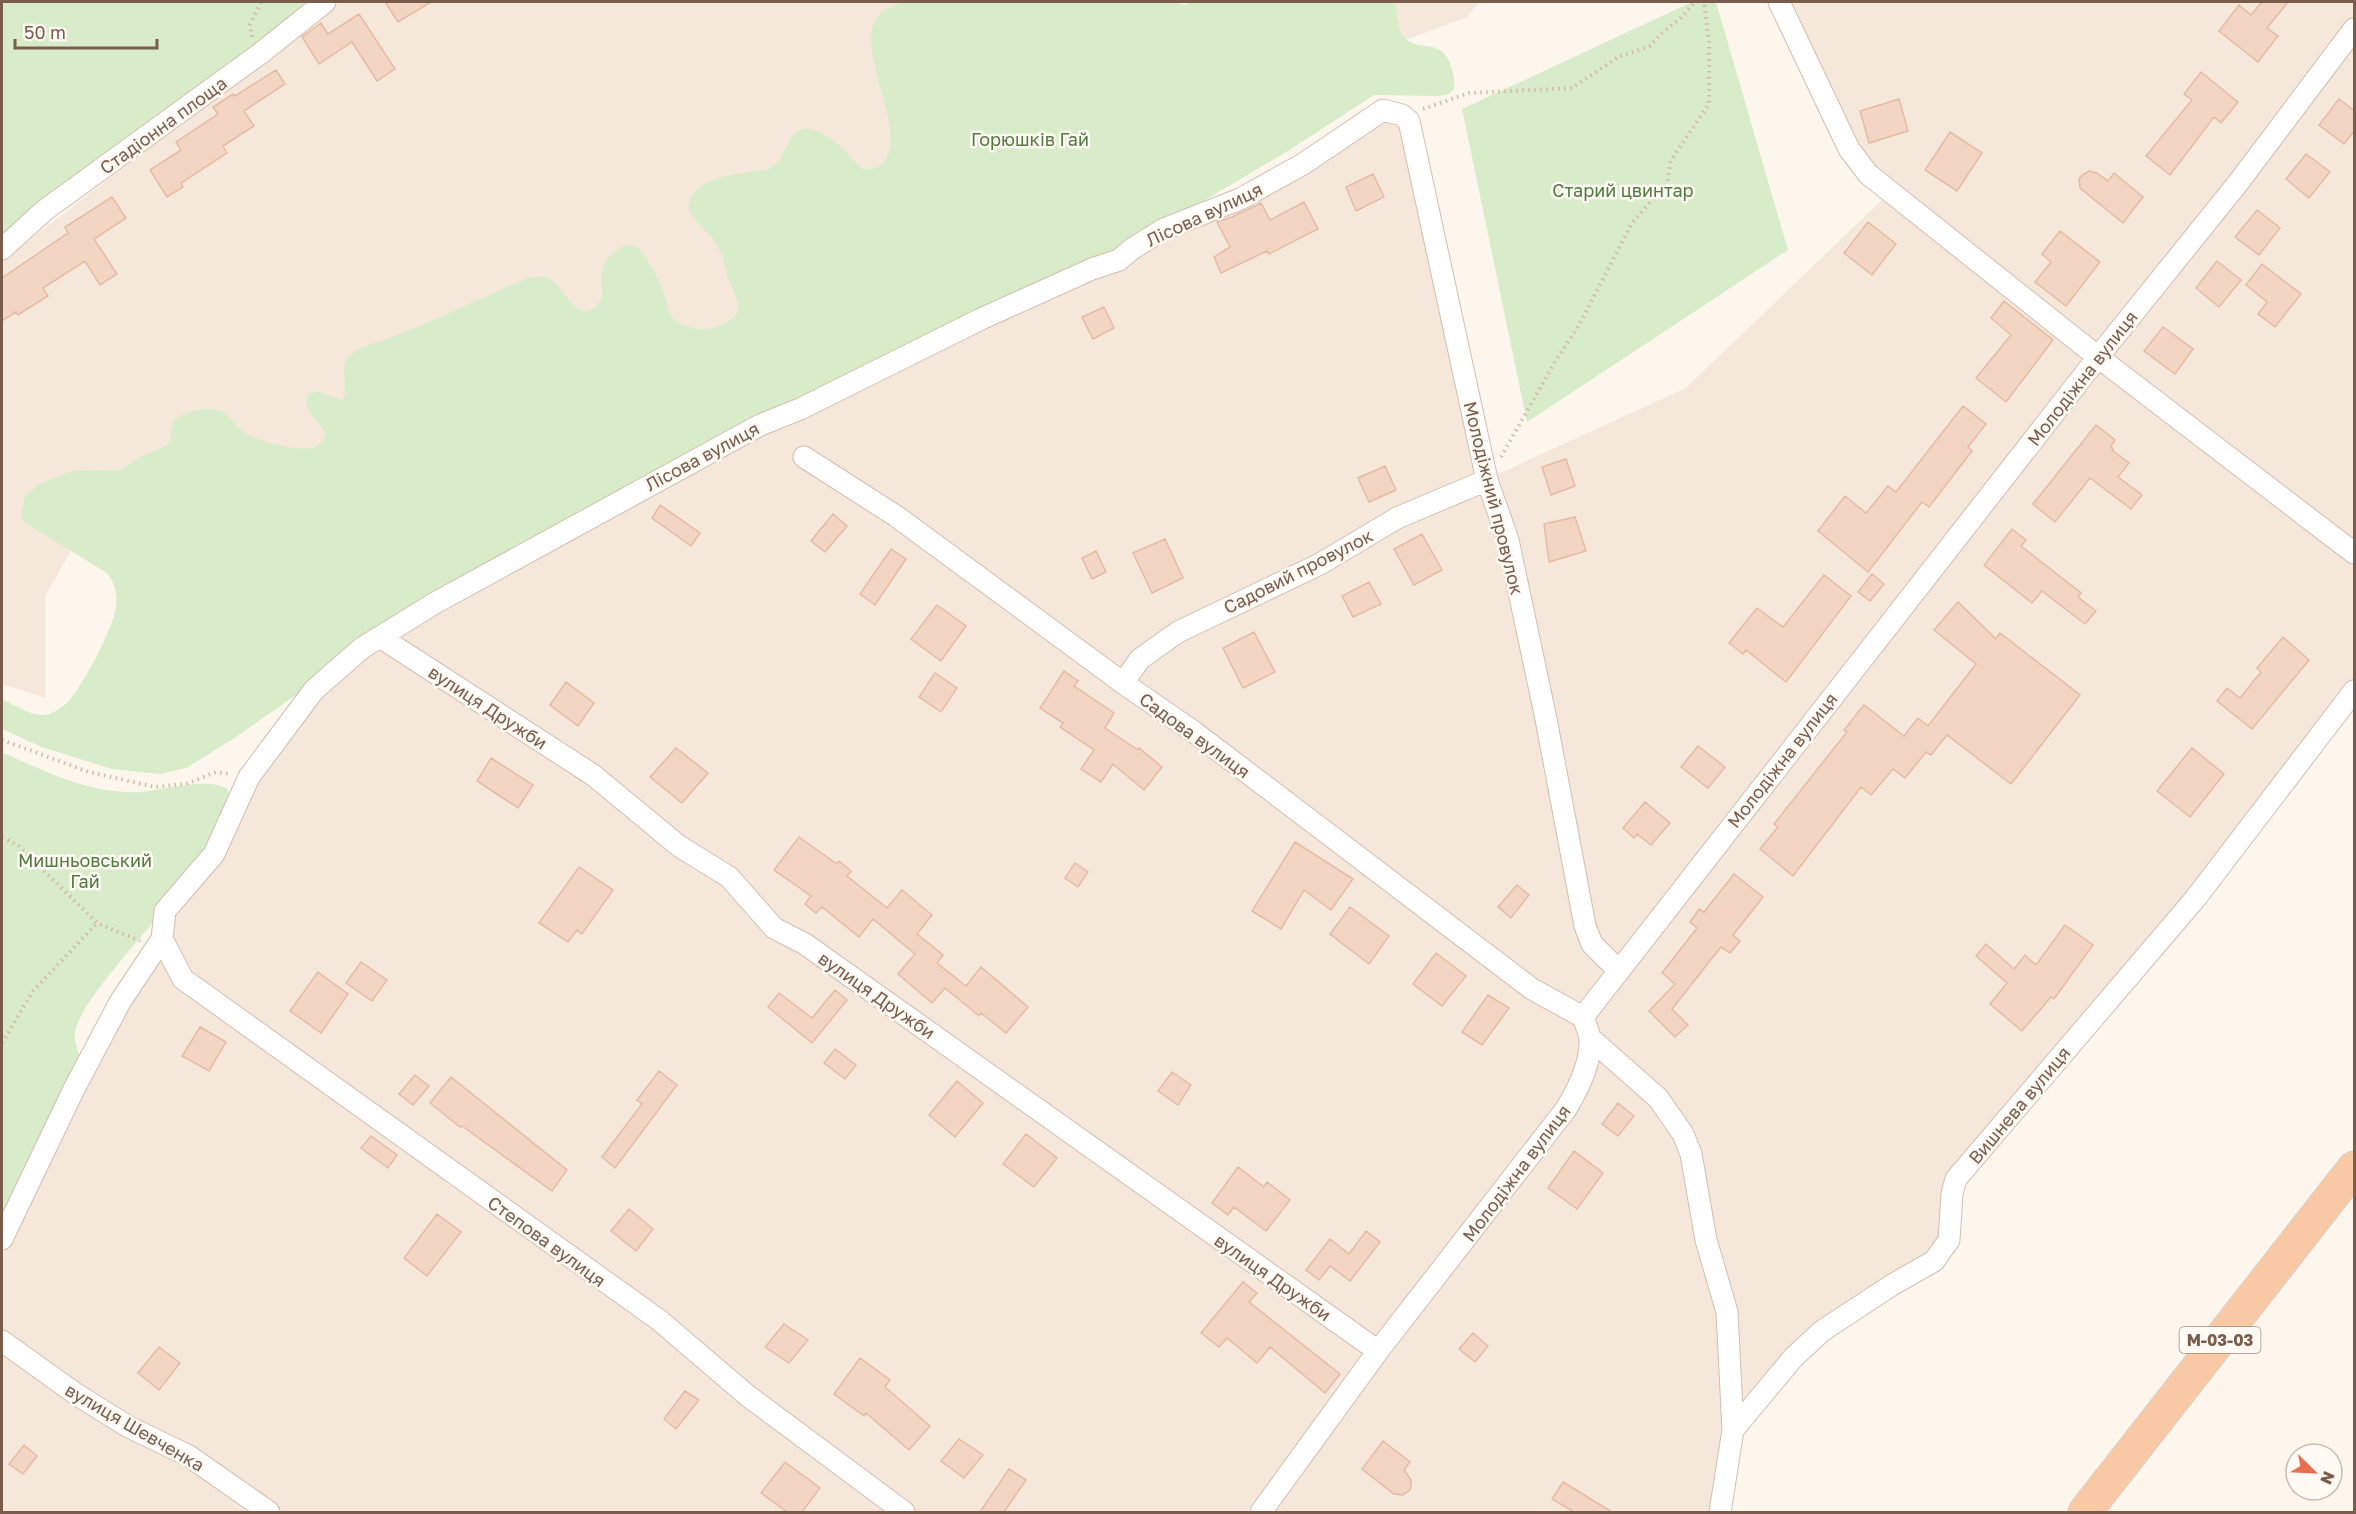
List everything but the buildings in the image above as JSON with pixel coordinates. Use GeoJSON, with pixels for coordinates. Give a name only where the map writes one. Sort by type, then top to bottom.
{"type":"FeatureCollection","features":[{"type":"Feature","properties":{"kind":"highway","name":"М-03-03"},"geometry":{"type":"LineString","coordinates":[[2085,1512],[2355,1168]]}},
{"type":"Feature","properties":{"kind":"street","name":"Стадіонна площа"},"geometry":{"type":"LineString","coordinates":[[2,249],[45,210],[261,53],[325,2]]}},
{"type":"Feature","properties":{"kind":"street"},"geometry":{"type":"LineString","coordinates":[[1779,2],[1858,163],[1877,183],[2098,357],[2355,554]]}},
{"type":"Feature","properties":{"kind":"street","name":"Молодіжна вулиця"},"geometry":{"type":"LineString","coordinates":[[1583,1017],[2098,357],[2238,183],[2355,29]]}},
{"type":"Feature","properties":{"kind":"street","name":"Лісова вулиця"},"geometry":{"type":"LineString","coordinates":[[162,939],[165,911],[214,854],[249,777],[314,690],[362,648],[487,574],[760,425],[800,409],[992,314],[1092,269],[1119,260],[1132,249],[1164,230],[1240,199],[1303,164],[1383,110],[1406,118]]}},
{"type":"Feature","properties":{"kind":"street","name":"Молодіжний провулок"},"geometry":{"type":"LineString","coordinates":[[1406,118],[1487,480],[1508,540],[1546,719],[1585,926],[1593,944],[1618,970]]}},
{"type":"Feature","properties":{"kind":"street","name":"Садова вулиця"},"geometry":{"type":"LineString","coordinates":[[804,457],[896,516],[1123,683],[1194,732],[1532,989],[1583,1017]]}},
{"type":"Feature","properties":{"kind":"street","name":"Садовий провулок"},"geometry":{"type":"LineString","coordinates":[[1123,683],[1140,659],[1178,632],[1320,564],[1397,518],[1487,480]]}},
{"type":"Feature","properties":{"kind":"street","name":"вулиця Дружби"},"geometry":{"type":"LineString","coordinates":[[380,637],[593,775],[679,846],[729,877],[774,928],[805,944],[1378,1351]]}},
{"type":"Feature","properties":{"kind":"street","name":"Вишнева вулиця"},"geometry":{"type":"LineString","coordinates":[[1733,1430],[1793,1358],[1822,1331],[1892,1285],[1934,1261],[1949,1240],[1952,1194],[1956,1179],[2195,899],[2355,691]]}},
{"type":"Feature","properties":{"kind":"street"},"geometry":{"type":"LineString","coordinates":[[2,1239],[74,1089],[110,1022],[162,939]]}},
{"type":"Feature","properties":{"kind":"street","name":"Степова вулиця"},"geometry":{"type":"LineString","coordinates":[[162,939],[183,979],[659,1320],[748,1396],[904,1512]]}},
{"type":"Feature","properties":{"kind":"street"},"geometry":{"type":"LineString","coordinates":[[1583,1017],[1591,1039],[1658,1098],[1683,1134],[1691,1154],[1706,1240],[1727,1312],[1733,1430],[1720,1512]]}},
{"type":"Feature","properties":{"kind":"street","name":"Молодіжна вулиця"},"geometry":{"type":"LineString","coordinates":[[1261,1512],[1378,1351],[1566,1109],[1581,1082],[1591,1039]]}},
{"type":"Feature","properties":{"kind":"street","name":"вулиця Шевченка"},"geometry":{"type":"LineString","coordinates":[[2,1341],[76,1394],[127,1426],[189,1456],[269,1512]]}},
{"type":"Feature","properties":{"kind":"path"},"geometry":{"type":"LineString","coordinates":[[261,2],[250,25],[251,35],[261,53]]}},
{"type":"Feature","properties":{"kind":"path"},"geometry":{"type":"LineString","coordinates":[[1406,118],[1469,93],[1572,88],[1618,57],[1650,46],[1695,2]]}},
{"type":"Feature","properties":{"kind":"path"},"geometry":{"type":"LineString","coordinates":[[1487,480],[1556,360],[1578,327],[1632,223],[1667,183],[1671,160],[1709,104],[1709,42],[1704,2]]}},
{"type":"Feature","properties":{"kind":"path"},"geometry":{"type":"LineString","coordinates":[[2,740],[89,772],[155,787],[186,784],[216,772],[249,777]]}},
{"type":"Feature","properties":{"kind":"path"},"geometry":{"type":"LineString","coordinates":[[2,838],[18,845],[97,923],[149,944],[162,939]]}},
{"type":"Feature","properties":{"kind":"path"},"geometry":{"type":"LineString","coordinates":[[2,1043],[33,991],[97,923]]}},
{"type":"Feature","properties":{"kind":"shaded area"},"geometry":{"type":"Polygon","coordinates":[[[334,2],[986,2],[925,159],[764,312],[431,433],[96,507],[45,596],[45,698],[2,684],[2,261],[275,51],[334,2]]]}},
{"type":"Feature","properties":{"kind":"shaded area"},"geometry":{"type":"Polygon","coordinates":[[[1304,2],[1479,2],[1467,17],[1400,42],[1304,2]]]}},
{"type":"Feature","properties":{"kind":"shaded area"},"geometry":{"type":"Polygon","coordinates":[[[1779,2],[2354,2],[2354,691],[1971,1161],[1949,1240],[1860,1305],[1733,1430],[1720,1512],[2,1512],[2,1241],[165,911],[249,777],[362,648],[760,425],[1092,269],[1366,121],[1409,121],[1487,479],[1686,388],[1889,193],[1877,183],[1779,2]]]}},
{"type":"Feature","properties":{"kind":"green space"},"geometry":{"type":"Polygon","coordinates":[[[2,2],[310,2],[2,239],[2,2]]]}},
{"type":"Feature","properties":{"kind":"green space","name":"Горюшків Гай"},"geometry":{"type":"Polygon","coordinates":[[[901,2],[1176,2],[1185,5],[1191,2],[1395,2],[1402,34],[1414,44],[1436,48],[1443,52],[1452,70],[1454,89],[1447,95],[1438,96],[1374,95],[1288,151],[1142,237],[911,351],[730,429],[577,516],[319,679],[233,739],[186,768],[160,774],[112,769],[42,747],[2,729],[2,699],[37,715],[54,712],[68,702],[97,656],[116,607],[115,589],[107,573],[24,522],[21,515],[25,497],[37,485],[72,471],[121,470],[140,457],[166,446],[170,442],[173,421],[189,412],[203,409],[221,411],[245,433],[259,440],[288,447],[313,448],[325,435],[307,406],[309,394],[317,391],[342,400],[345,396],[346,359],[356,350],[418,327],[527,278],[545,277],[552,280],[580,310],[586,311],[594,308],[602,296],[604,266],[609,258],[627,245],[636,247],[647,259],[675,320],[688,327],[702,329],[727,322],[734,318],[737,312],[737,301],[719,249],[689,210],[691,198],[697,190],[719,178],[775,166],[795,133],[800,130],[813,130],[829,138],[864,169],[882,165],[889,150],[890,132],[871,49],[872,31],[880,14],[901,2]]]}},
{"type":"Feature","properties":{"kind":"green space","name":"Старий цвинтар"},"geometry":{"type":"Polygon","coordinates":[[[1692,2],[1716,2],[1788,250],[1527,422],[1462,109],[1692,2]]]}},
{"type":"Feature","properties":{"kind":"green space","name":"Мишньовський Гай"},"geometry":{"type":"Polygon","coordinates":[[[2,752],[70,781],[105,790],[142,792],[199,784],[220,786],[228,790],[232,812],[169,903],[116,966],[80,1018],[75,1036],[81,1063],[9,1242],[2,1252],[2,752]]]}}]}
